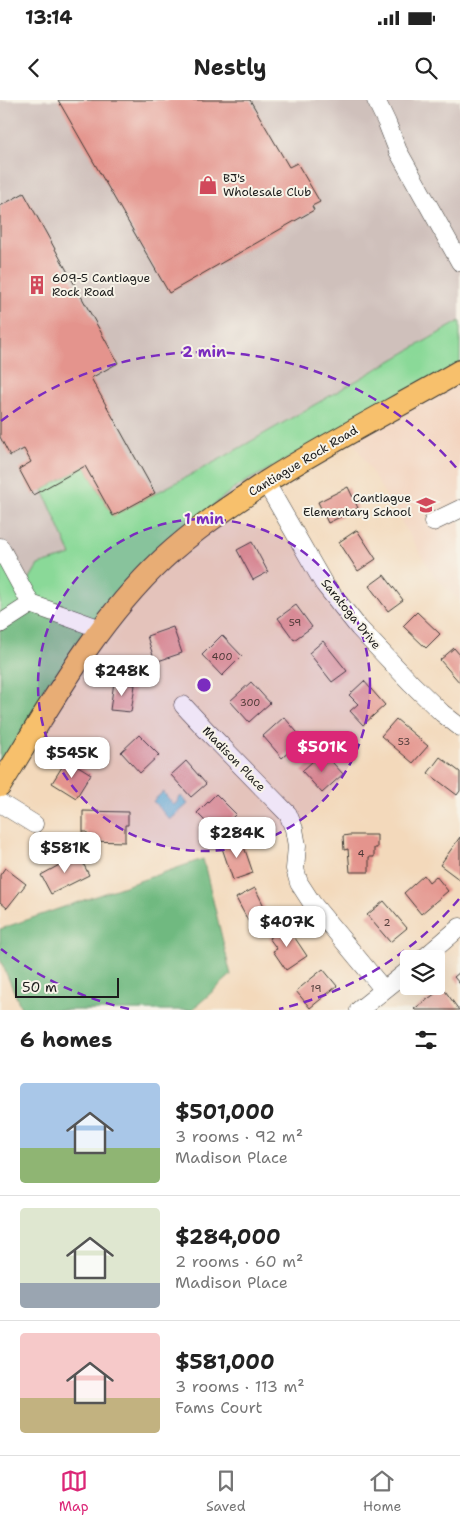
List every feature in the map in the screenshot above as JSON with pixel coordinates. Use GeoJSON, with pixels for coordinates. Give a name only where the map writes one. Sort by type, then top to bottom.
{"type":"FeatureCollection","features":[{"type":"Feature","properties":{"kind":"main road","name":"Cantiague Rock Road"},"geometry":{"type":"LineString","coordinates":[[0,786],[79,660],[101,629],[162,559],[200,526],[291,466],[460,371]]}},
{"type":"Feature","properties":{"kind":"street"},"geometry":{"type":"LineString","coordinates":[[376,100],[398,150],[460,262]]}},
{"type":"Feature","properties":{"kind":"street","name":"Saratoga Drive"},"geometry":{"type":"LineString","coordinates":[[266,483],[324,584],[359,628],[411,683],[442,713],[460,727]]}},
{"type":"Feature","properties":{"kind":"street"},"geometry":{"type":"LineString","coordinates":[[433,522],[460,509]]}},
{"type":"Feature","properties":{"kind":"street"},"geometry":{"type":"LineString","coordinates":[[0,547],[31,604],[101,629]]}},
{"type":"Feature","properties":{"kind":"street"},"geometry":{"type":"LineString","coordinates":[[0,624],[31,604]]}},
{"type":"Feature","properties":{"kind":"street","name":"Madison Place"},"geometry":{"type":"LineString","coordinates":[[184,704],[208,732],[288,814],[294,829],[297,846],[295,869],[299,883],[312,903],[384,990]]}},
{"type":"Feature","properties":{"kind":"street"},"geometry":{"type":"LineString","coordinates":[[0,803],[34,824]]}},
{"type":"Feature","properties":{"kind":"street"},"geometry":{"type":"LineString","coordinates":[[433,950],[460,927]]}},
{"type":"Feature","properties":{"kind":"street"},"geometry":{"type":"LineString","coordinates":[[359,1010],[400,977]]}},
{"type":"Feature","properties":{"kind":"shaded area"},"geometry":{"type":"Polygon","coordinates":[[[0,100],[460,100],[460,371],[291,466],[133,590],[0,786],[0,100]]]}},
{"type":"Feature","properties":{"kind":"shaded area","name":"Cantiague Elementary School"},"geometry":{"type":"Polygon","coordinates":[[[460,371],[460,601],[434,576],[349,434],[460,371]]]}},
{"type":"Feature","properties":{"kind":"green space"},"geometry":{"type":"Polygon","coordinates":[[[460,321],[460,366],[234,488],[141,566],[101,629],[0,624],[0,547],[24,588],[38,565],[71,555],[43,490],[85,466],[113,516],[222,458],[460,321]]]}},
{"type":"Feature","properties":{"kind":"green space"},"geometry":{"type":"Polygon","coordinates":[[[31,604],[101,629],[0,788],[0,623],[31,604]]]}},
{"type":"Feature","properties":{"kind":"green space"},"geometry":{"type":"Polygon","coordinates":[[[203,859],[231,975],[192,1010],[22,1010],[0,959],[0,929],[203,859]]]}},
{"type":"Feature","properties":{"kind":"water"},"geometry":{"type":"Polygon","coordinates":[[[163,792],[174,805],[181,796],[188,804],[170,820],[153,801],[163,792]]]}},
{"type":"Feature","properties":{"kind":"building","name":"BJ's Wholesale Club"},"geometry":{"type":"Polygon","coordinates":[[[58,100],[250,100],[289,167],[297,163],[320,202],[312,206],[314,210],[169,293],[58,100]]]}},
{"type":"Feature","properties":{"kind":"building","name":"609-5 Cantiague Rock Road"},"geometry":{"type":"Polygon","coordinates":[[[24,193],[118,363],[91,378],[155,493],[113,516],[85,466],[33,495],[19,469],[31,462],[24,449],[10,456],[0,437],[0,206],[24,193]]]}},
{"type":"Feature","properties":{"kind":"building"},"geometry":{"type":"Polygon","coordinates":[[[348,487],[358,508],[328,523],[318,502],[348,487]]]}},
{"type":"Feature","properties":{"kind":"building"},"geometry":{"type":"Polygon","coordinates":[[[357,530],[376,559],[358,571],[339,542],[357,530]]]}},
{"type":"Feature","properties":{"kind":"building"},"geometry":{"type":"Polygon","coordinates":[[[252,542],[268,572],[253,580],[237,550],[252,542]]]}},
{"type":"Feature","properties":{"kind":"building"},"geometry":{"type":"Polygon","coordinates":[[[384,575],[403,600],[388,611],[369,586],[384,575]]]}},
{"type":"Feature","properties":{"kind":"building"},"geometry":{"type":"Polygon","coordinates":[[[296,605],[312,627],[294,640],[278,618],[296,605]]]}},
{"type":"Feature","properties":{"kind":"building"},"geometry":{"type":"Polygon","coordinates":[[[417,612],[440,634],[426,648],[403,626],[417,612]]]}},
{"type":"Feature","properties":{"kind":"building"},"geometry":{"type":"Polygon","coordinates":[[[173,627],[182,653],[155,662],[147,636],[173,627]]]}},
{"type":"Feature","properties":{"kind":"building"},"geometry":{"type":"Polygon","coordinates":[[[222,635],[242,656],[222,676],[202,655],[222,635]]]}},
{"type":"Feature","properties":{"kind":"building"},"geometry":{"type":"Polygon","coordinates":[[[323,641],[347,671],[332,682],[309,653],[323,641]]]}},
{"type":"Feature","properties":{"kind":"building"},"geometry":{"type":"Polygon","coordinates":[[[454,648],[460,655],[460,683],[440,660],[454,648]]]}},
{"type":"Feature","properties":{"kind":"building"},"geometry":{"type":"Polygon","coordinates":[[[364,681],[385,705],[363,725],[350,711],[358,704],[349,695],[364,681]]]}},
{"type":"Feature","properties":{"kind":"building"},"geometry":{"type":"Polygon","coordinates":[[[114,682],[135,685],[131,712],[110,710],[114,682]]]}},
{"type":"Feature","properties":{"kind":"building"},"geometry":{"type":"Polygon","coordinates":[[[251,682],[270,703],[249,722],[230,701],[251,682]]]}},
{"type":"Feature","properties":{"kind":"building"},"geometry":{"type":"Polygon","coordinates":[[[284,717],[303,739],[282,758],[263,736],[284,717]]]}},
{"type":"Feature","properties":{"kind":"building"},"geometry":{"type":"Polygon","coordinates":[[[396,719],[428,746],[413,763],[381,736],[396,719]]]}},
{"type":"Feature","properties":{"kind":"building"},"geometry":{"type":"Polygon","coordinates":[[[139,735],[159,755],[140,773],[121,752],[139,735]]]}},
{"type":"Feature","properties":{"kind":"building"},"geometry":{"type":"Polygon","coordinates":[[[323,752],[343,774],[322,793],[302,771],[323,752]]]}},
{"type":"Feature","properties":{"kind":"building"},"geometry":{"type":"Polygon","coordinates":[[[440,757],[460,772],[460,791],[457,795],[428,773],[440,757]]]}},
{"type":"Feature","properties":{"kind":"building"},"geometry":{"type":"Polygon","coordinates":[[[67,759],[91,774],[76,798],[52,783],[67,759]]]}},
{"type":"Feature","properties":{"kind":"building"},"geometry":{"type":"Polygon","coordinates":[[[186,761],[206,784],[191,797],[171,775],[186,761]]]}},
{"type":"Feature","properties":{"kind":"building"},"geometry":{"type":"Polygon","coordinates":[[[216,794],[236,814],[217,833],[197,813],[216,794]]]}},
{"type":"Feature","properties":{"kind":"building"},"geometry":{"type":"Polygon","coordinates":[[[83,811],[128,812],[128,825],[125,825],[125,842],[87,841],[87,832],[83,832],[83,811]]]}},
{"type":"Feature","properties":{"kind":"building"},"geometry":{"type":"Polygon","coordinates":[[[377,835],[377,848],[374,848],[374,857],[369,857],[369,872],[350,872],[348,849],[344,850],[343,836],[377,835]]]}},
{"type":"Feature","properties":{"kind":"building"},"geometry":{"type":"Polygon","coordinates":[[[460,837],[460,880],[440,865],[460,837]]]}},
{"type":"Feature","properties":{"kind":"building"},"geometry":{"type":"Polygon","coordinates":[[[241,838],[253,873],[233,880],[221,845],[241,838]]]}},
{"type":"Feature","properties":{"kind":"building"},"geometry":{"type":"Polygon","coordinates":[[[69,853],[72,859],[79,855],[89,875],[51,894],[41,875],[63,863],[60,857],[69,853]]]}},
{"type":"Feature","properties":{"kind":"building"},"geometry":{"type":"Polygon","coordinates":[[[5,868],[26,884],[7,908],[0,902],[0,875],[5,868]]]}},
{"type":"Feature","properties":{"kind":"building"},"geometry":{"type":"Polygon","coordinates":[[[424,875],[429,882],[436,876],[448,891],[421,914],[404,893],[424,875]]]}},
{"type":"Feature","properties":{"kind":"building"},"geometry":{"type":"Polygon","coordinates":[[[255,888],[271,920],[253,930],[236,898],[255,888]]]}},
{"type":"Feature","properties":{"kind":"building"},"geometry":{"type":"Polygon","coordinates":[[[384,901],[407,928],[390,942],[367,915],[384,901]]]}},
{"type":"Feature","properties":{"kind":"building"},"geometry":{"type":"Polygon","coordinates":[[[287,926],[307,956],[286,970],[273,951],[277,949],[269,938],[287,926]]]}},
{"type":"Feature","properties":{"kind":"building"},"geometry":{"type":"Polygon","coordinates":[[[323,969],[337,986],[310,1008],[296,991],[323,969]]]}},
{"type":"Feature","properties":{"kind":"building"},"geometry":{"type":"Polygon","coordinates":[[[460,972],[460,984],[454,977],[460,972]]]}},
{"type":"Feature","properties":{"kind":"building"},"geometry":{"type":"Polygon","coordinates":[[[445,991],[459,1010],[415,1010],[433,995],[445,995],[445,991]]]}},
{"type":"Feature","properties":{"kind":"place","name":"BJ's Wholesale Club"},"geometry":{"type":"Point","coordinates":[208,185]}},
{"type":"Feature","properties":{"kind":"place","name":"609-5 Cantiague Rock Road"},"geometry":{"type":"Point","coordinates":[37,285]}},
{"type":"Feature","properties":{"kind":"place","name":"Cantiague Elementary School"},"geometry":{"type":"Point","coordinates":[426,505]}}]}
